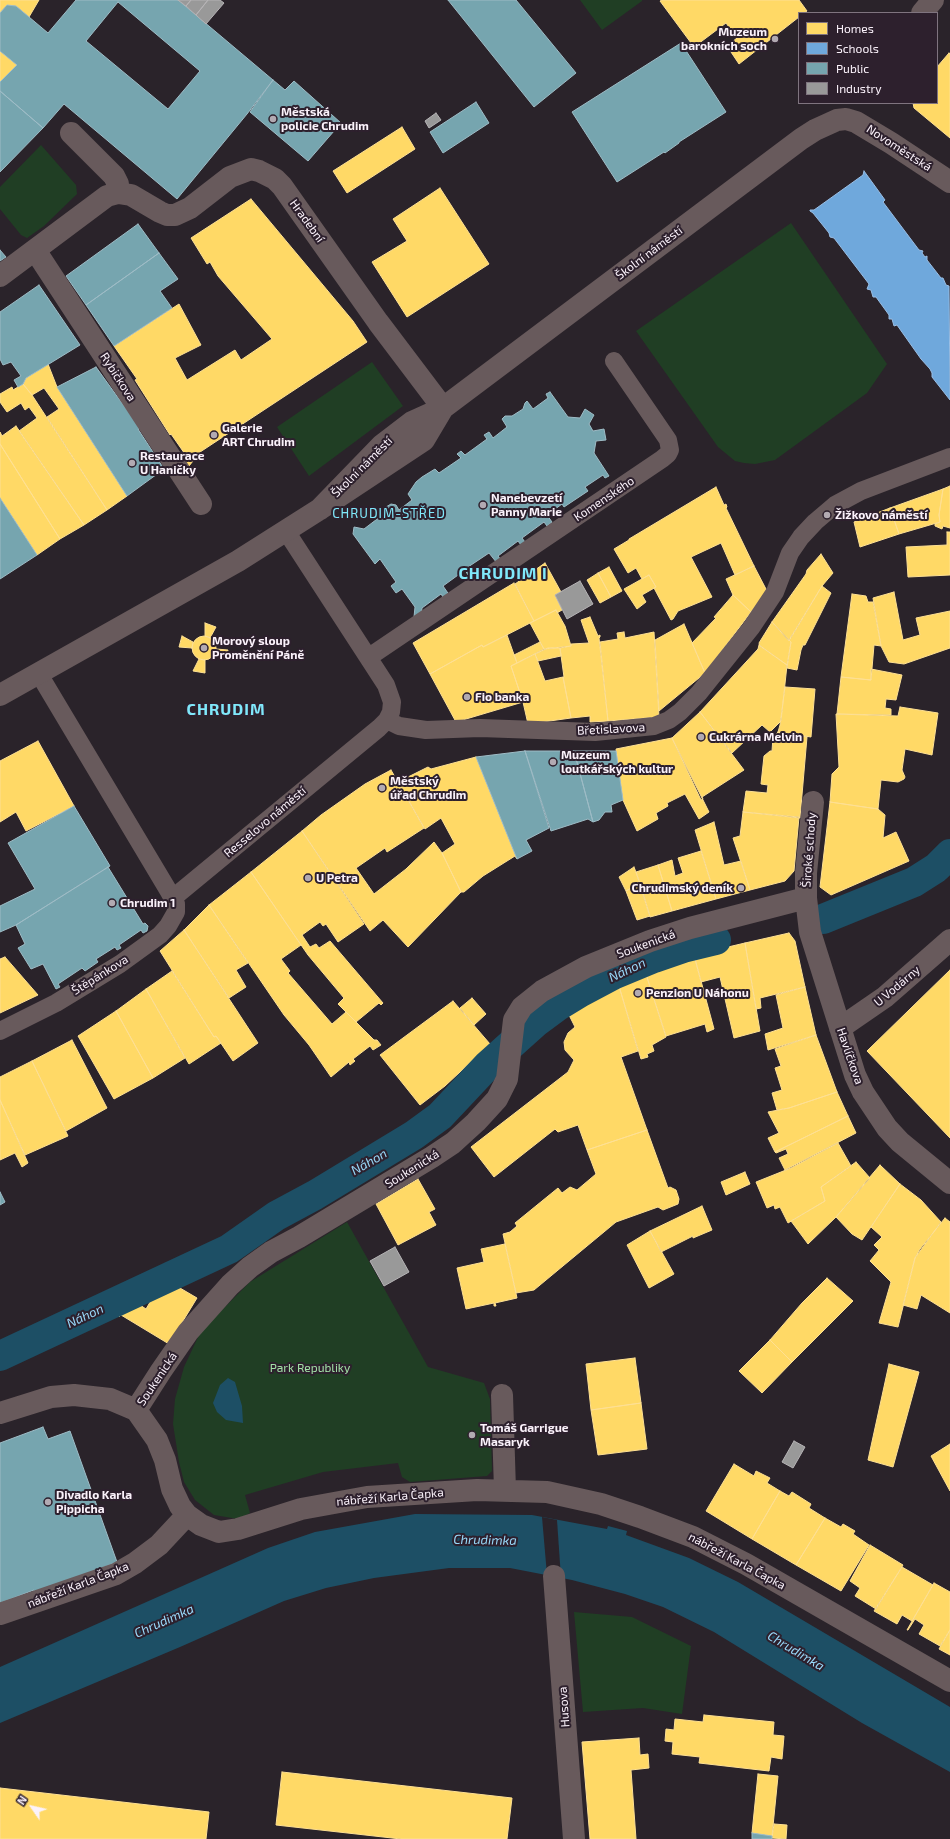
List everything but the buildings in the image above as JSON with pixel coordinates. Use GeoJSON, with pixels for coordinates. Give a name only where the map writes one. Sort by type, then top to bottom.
{"type":"FeatureCollection","features":[{"type":"Feature","properties":{"kind":"street"},"geometry":{"type":"LineString","coordinates":[[923,12],[932,0]]}},
{"type":"Feature","properties":{"kind":"street","name":"Novoměstská"},"geometry":{"type":"LineString","coordinates":[[850,111],[866,127],[950,182]]}},
{"type":"Feature","properties":{"kind":"street","name":"Školní náměstí"},"geometry":{"type":"LineString","coordinates":[[286,530],[320,509],[382,445],[412,422],[443,408],[801,139],[837,120],[850,111]]}},
{"type":"Feature","properties":{"kind":"street"},"geometry":{"type":"LineString","coordinates":[[0,276],[107,196],[118,193],[118,184],[114,176],[71,133]]}},
{"type":"Feature","properties":{"kind":"street","name":"Hradební"},"geometry":{"type":"LineString","coordinates":[[118,193],[131,195],[160,212],[175,215],[190,208],[230,177],[244,171],[251,169],[259,171],[275,179],[301,211],[378,322],[443,408]]}},
{"type":"Feature","properties":{"kind":"street","name":"Rybičkova"},"geometry":{"type":"LineString","coordinates":[[35,250],[201,504]]}},
{"type":"Feature","properties":{"kind":"street","name":"Komenského"},"geometry":{"type":"LineString","coordinates":[[369,657],[668,454],[670,450],[668,440],[614,361]]}},
{"type":"Feature","properties":{"kind":"street","name":"Břetislavova"},"geometry":{"type":"LineString","coordinates":[[387,720],[399,726],[426,730],[480,728],[595,732],[654,726],[680,712],[699,693],[751,628],[775,592],[790,553],[801,537],[815,522],[835,505],[870,486],[950,457]]}},
{"type":"Feature","properties":{"kind":"street"},"geometry":{"type":"LineString","coordinates":[[0,695],[238,561],[286,530],[369,657],[390,696],[392,707],[387,720]]}},
{"type":"Feature","properties":{"kind":"street"},"geometry":{"type":"LineString","coordinates":[[39,674],[173,898]]}},
{"type":"Feature","properties":{"kind":"street","name":"Resselovo náměstí"},"geometry":{"type":"LineString","coordinates":[[173,898],[387,720]]}},
{"type":"Feature","properties":{"kind":"street","name":"Široké schody"},"geometry":{"type":"LineString","coordinates":[[806,904],[806,872],[813,802]]}},
{"type":"Feature","properties":{"kind":"street","name":"Štěpánkova"},"geometry":{"type":"LineString","coordinates":[[0,1030],[56,1003],[120,964],[160,935],[168,926],[176,912],[176,904],[173,898]]}},
{"type":"Feature","properties":{"kind":"street","name":"Havlíčkova"},"geometry":{"type":"LineString","coordinates":[[806,904],[810,932],[840,1028],[863,1092],[875,1112],[900,1142],[950,1183]]}},
{"type":"Feature","properties":{"kind":"street","name":"Soukenická"},"geometry":{"type":"LineString","coordinates":[[0,1413],[51,1397],[74,1395],[110,1399],[136,1410],[188,1332],[230,1285],[250,1267],[271,1252],[299,1237],[453,1143],[476,1122],[497,1099],[507,1079],[512,1026],[517,1014],[530,1001],[561,980],[586,967],[664,936],[806,904]]}},
{"type":"Feature","properties":{"kind":"street","name":"U Vodárny"},"geometry":{"type":"LineString","coordinates":[[840,1028],[885,997],[950,940]]}},
{"type":"Feature","properties":{"kind":"street"},"geometry":{"type":"LineString","coordinates":[[502,1394],[505,1490]]}},
{"type":"Feature","properties":{"kind":"street","name":"nábřeží Karla Čapka"},"geometry":{"type":"LineString","coordinates":[[136,1410],[157,1440],[165,1460],[172,1490],[180,1506],[187,1515],[201,1525],[220,1532],[238,1529],[301,1509],[367,1497],[477,1490],[505,1490],[547,1492],[577,1498],[640,1517],[693,1537],[746,1564],[950,1682]]}},
{"type":"Feature","properties":{"kind":"street","name":"nábřeží Karla Čapka"},"geometry":{"type":"LineString","coordinates":[[0,1614],[116,1574],[135,1563],[159,1545],[187,1515]]}},
{"type":"Feature","properties":{"kind":"street","name":"Husova"},"geometry":{"type":"LineString","coordinates":[[554,1576],[574,1839]]}},
{"type":"Feature","properties":{"kind":"green space"},"geometry":{"type":"Polygon","coordinates":[[[580,0],[642,0],[642,1],[602,30],[580,0]]]}},
{"type":"Feature","properties":{"kind":"green space"},"geometry":{"type":"Polygon","coordinates":[[[41,145],[76,185],[77,194],[44,226],[27,238],[21,235],[0,209],[0,187],[41,145]]]}},
{"type":"Feature","properties":{"kind":"green space"},"geometry":{"type":"Polygon","coordinates":[[[791,223],[887,364],[867,393],[775,460],[755,464],[744,463],[735,461],[718,447],[636,331],[791,223]]]}},
{"type":"Feature","properties":{"kind":"green space"},"geometry":{"type":"Polygon","coordinates":[[[372,362],[403,406],[309,476],[277,427],[372,362]]]}},
{"type":"Feature","properties":{"kind":"green space","name":"Park Republiky"},"geometry":{"type":"Polygon","coordinates":[[[347,1222],[428,1367],[484,1383],[490,1399],[492,1471],[487,1476],[410,1482],[402,1477],[398,1463],[323,1472],[245,1495],[250,1513],[238,1519],[214,1515],[195,1500],[184,1482],[179,1462],[173,1424],[175,1399],[184,1367],[199,1335],[250,1282],[347,1222]]]}},
{"type":"Feature","properties":{"kind":"green space"},"geometry":{"type":"Polygon","coordinates":[[[574,1612],[632,1617],[691,1646],[682,1714],[643,1708],[583,1712],[574,1612]]]}},
{"type":"Feature","properties":{"kind":"water"},"geometry":{"type":"Polygon","coordinates":[[[228,1378],[235,1382],[242,1406],[243,1423],[226,1420],[217,1412],[213,1403],[220,1385],[228,1378]]]}},
{"type":"Feature","properties":{"kind":"water","name":"Chrudimka"},"geometry":{"type":"Polygon","coordinates":[[[415,1514],[532,1515],[607,1529],[608,1526],[627,1531],[626,1535],[689,1558],[738,1582],[950,1707],[950,1772],[862,1723],[714,1632],[663,1607],[625,1594],[572,1580],[510,1568],[449,1568],[374,1578],[326,1588],[284,1601],[180,1647],[0,1723],[0,1667],[268,1548],[315,1532],[415,1514]]]}},
{"type":"Feature","properties":{"kind":"pier"},"geometry":{"type":"Polygon","coordinates":[[[542,1517],[557,1520],[561,1578],[547,1575],[542,1517]]]}},
{"type":"Feature","properties":{"kind":"waterway","name":"Náhon"},"geometry":{"type":"LineString","coordinates":[[823,919],[914,882],[936,868],[950,854]]}},
{"type":"Feature","properties":{"kind":"waterway","name":"Náhon"},"geometry":{"type":"LineString","coordinates":[[0,1356],[229,1249],[276,1216],[315,1195],[414,1135],[440,1116],[487,1066],[535,1023],[558,1006],[581,992],[613,975],[654,958],[683,948],[716,940]]}},
{"type":"Feature","properties":{"kind":"place","name":"Muzeum barokních soch"},"geometry":{"type":"Point","coordinates":[775,39]}},
{"type":"Feature","properties":{"kind":"place","name":"Městská policie Chrudim"},"geometry":{"type":"Point","coordinates":[273,119]}},
{"type":"Feature","properties":{"kind":"place","name":"Galerie ART Chrudim"},"geometry":{"type":"Point","coordinates":[214,435]}},
{"type":"Feature","properties":{"kind":"place","name":"Restaurace U Haničky"},"geometry":{"type":"Point","coordinates":[132,463]}},
{"type":"Feature","properties":{"kind":"place","name":"Nanebevzetí Panny Marie"},"geometry":{"type":"Point","coordinates":[483,505]}},
{"type":"Feature","properties":{"kind":"place","name":"Žižkovo náměstí"},"geometry":{"type":"Point","coordinates":[827,515]}},
{"type":"Feature","properties":{"kind":"place","name":"Morový sloup Proměnění Páně"},"geometry":{"type":"Point","coordinates":[204,648]}},
{"type":"Feature","properties":{"kind":"place","name":"Fio banka"},"geometry":{"type":"Point","coordinates":[467,697]}},
{"type":"Feature","properties":{"kind":"place","name":"Cukrárna Melvin"},"geometry":{"type":"Point","coordinates":[701,737]}},
{"type":"Feature","properties":{"kind":"place","name":"Muzeum loutkářských kultur"},"geometry":{"type":"Point","coordinates":[553,762]}},
{"type":"Feature","properties":{"kind":"place","name":"Městský úřad Chrudim"},"geometry":{"type":"Point","coordinates":[382,788]}},
{"type":"Feature","properties":{"kind":"place","name":"U Petra"},"geometry":{"type":"Point","coordinates":[308,878]}},
{"type":"Feature","properties":{"kind":"place","name":"Chrudimský deník"},"geometry":{"type":"Point","coordinates":[741,888]}},
{"type":"Feature","properties":{"kind":"place","name":"Chrudim 1"},"geometry":{"type":"Point","coordinates":[112,903]}},
{"type":"Feature","properties":{"kind":"place","name":"Penzion U Náhonu"},"geometry":{"type":"Point","coordinates":[638,993]}},
{"type":"Feature","properties":{"kind":"place","name":"Tomáš Garrigue Masaryk"},"geometry":{"type":"Point","coordinates":[472,1435]}},
{"type":"Feature","properties":{"kind":"place","name":"Divadlo Karla Pippicha"},"geometry":{"type":"Point","coordinates":[48,1502]}},
{"type":"Feature","properties":{"kind":"district","name":"CHRUDIM-STŘED"},"geometry":{"type":"Point","coordinates":[389,514]}},
{"type":"Feature","properties":{"kind":"district","name":"CHRUDIM I"},"geometry":{"type":"Point","coordinates":[503,574]}},
{"type":"Feature","properties":{"kind":"district","name":"CHRUDIM"},"geometry":{"type":"Point","coordinates":[226,710]}}]}
